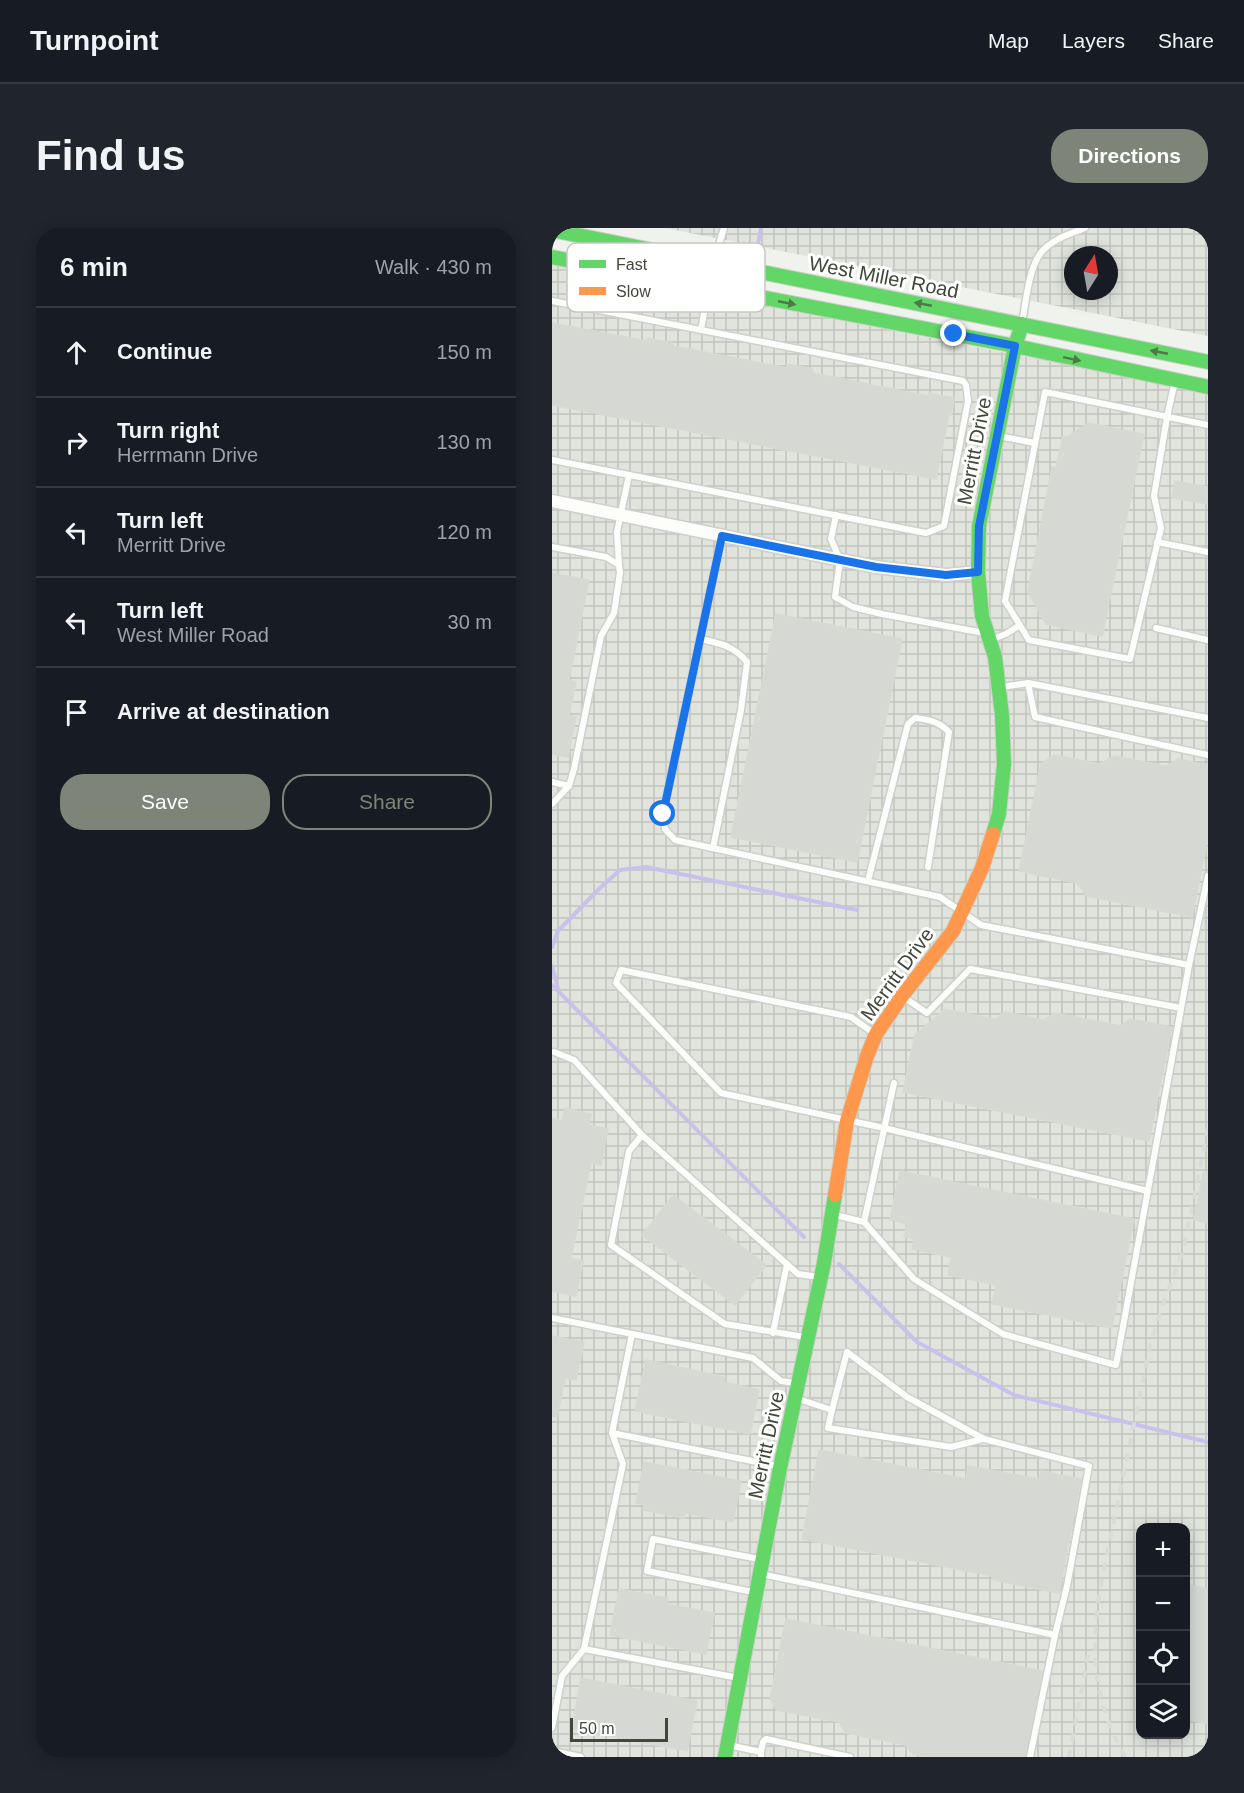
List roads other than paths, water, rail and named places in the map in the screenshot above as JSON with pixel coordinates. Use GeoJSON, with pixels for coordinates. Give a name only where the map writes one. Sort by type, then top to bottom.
{"type":"FeatureCollection","features":[{"type":"Feature","properties":{"kind":"street","name":"West Miller Road"},"geometry":{"type":"LineString","coordinates":[[552,230],[615,243]]}},
{"type":"Feature","properties":{"kind":"street"},"geometry":{"type":"LineString","coordinates":[[552,257],[567,260]]}},
{"type":"Feature","properties":{"kind":"street","name":"West Miller Road"},"geometry":{"type":"LineString","coordinates":[[765,273],[1208,362]]}},
{"type":"Feature","properties":{"kind":"street"},"geometry":{"type":"LineString","coordinates":[[765,299],[1015,346],[1208,387]]}},
{"type":"Feature","properties":{"kind":"street","name":"Merritt Drive"},"geometry":{"type":"LineString","coordinates":[[726,1751],[762,1559],[821,1278],[847,1121],[876,1034],[953,930],[982,868],[999,814],[1004,764],[1002,715],[995,657],[982,616],[978,572],[979,526],[1015,346],[1022,324]]}},
{"type":"Feature","properties":{"kind":"street"},"geometry":{"type":"LineString","coordinates":[[552,501],[876,567],[946,575],[978,572]]}},
{"type":"Feature","properties":{"kind":"lane"},"geometry":{"type":"LineString","coordinates":[[719,243],[723,228]]}},
{"type":"Feature","properties":{"kind":"lane"},"geometry":{"type":"LineString","coordinates":[[1022,324],[1033,268],[1040,254],[1048,245],[1085,228]]}},
{"type":"Feature","properties":{"kind":"lane"},"geometry":{"type":"LineString","coordinates":[[552,301],[567,304]]}},
{"type":"Feature","properties":{"kind":"lane"},"geometry":{"type":"LineString","coordinates":[[552,460],[926,532],[944,526],[968,401],[966,385],[963,381],[609,312]]}},
{"type":"Feature","properties":{"kind":"lane"},"geometry":{"type":"LineString","coordinates":[[701,330],[704,312]]}},
{"type":"Feature","properties":{"kind":"lane"},"geometry":{"type":"LineString","coordinates":[[1175,381],[1167,417],[1154,496],[1161,528],[1130,659],[1029,640],[1005,601],[1045,392],[1167,417],[1208,424]]}},
{"type":"Feature","properties":{"kind":"lane"},"geometry":{"type":"LineString","coordinates":[[997,436],[1035,443]]}},
{"type":"Feature","properties":{"kind":"lane"},"geometry":{"type":"LineString","coordinates":[[552,804],[569,786],[601,636],[614,613],[620,573],[617,532],[629,475]]}},
{"type":"Feature","properties":{"kind":"lane"},"geometry":{"type":"LineString","coordinates":[[836,515],[831,539],[840,560],[836,597],[853,607],[989,637],[1006,634],[1020,625]]}},
{"type":"Feature","properties":{"kind":"lane"},"geometry":{"type":"LineString","coordinates":[[722,536],[663,814],[665,829],[675,840],[940,897],[981,925],[1189,965]]}},
{"type":"Feature","properties":{"kind":"lane"},"geometry":{"type":"LineString","coordinates":[[1157,542],[1208,552]]}},
{"type":"Feature","properties":{"kind":"lane"},"geometry":{"type":"LineString","coordinates":[[552,547],[606,557],[619,566]]}},
{"type":"Feature","properties":{"kind":"lane"},"geometry":{"type":"LineString","coordinates":[[1156,628],[1208,640]]}},
{"type":"Feature","properties":{"kind":"lane"},"geometry":{"type":"LineString","coordinates":[[700,639],[718,642],[738,651],[747,662],[741,710],[713,848]]}},
{"type":"Feature","properties":{"kind":"lane"},"geometry":{"type":"LineString","coordinates":[[998,687],[1028,683],[1208,718]]}},
{"type":"Feature","properties":{"kind":"lane"},"geometry":{"type":"LineString","coordinates":[[1028,683],[1035,717],[1208,755]]}},
{"type":"Feature","properties":{"kind":"lane"},"geometry":{"type":"LineString","coordinates":[[868,881],[908,724],[915,718],[942,725],[949,732],[928,867]]}},
{"type":"Feature","properties":{"kind":"lane"},"geometry":{"type":"LineString","coordinates":[[552,782],[569,786]]}},
{"type":"Feature","properties":{"kind":"lane"},"geometry":{"type":"LineString","coordinates":[[831,1214],[864,1222],[914,1279],[1003,1334],[1116,1365],[1189,965],[1208,876]]}},
{"type":"Feature","properties":{"kind":"lane"},"geometry":{"type":"LineString","coordinates":[[902,996],[927,1013],[970,969],[1181,1008]]}},
{"type":"Feature","properties":{"kind":"lane"},"geometry":{"type":"LineString","coordinates":[[876,1034],[851,1017],[621,970],[616,983],[721,1093],[884,1128],[1148,1191]]}},
{"type":"Feature","properties":{"kind":"lane"},"geometry":{"type":"LineString","coordinates":[[554,1052],[574,1060],[642,1135],[798,1274],[821,1278]]}},
{"type":"Feature","properties":{"kind":"lane"},"geometry":{"type":"LineString","coordinates":[[864,1222],[894,1083]]}},
{"type":"Feature","properties":{"kind":"lane"},"geometry":{"type":"LineString","coordinates":[[642,1135],[629,1151],[611,1245],[725,1324],[808,1338]]}},
{"type":"Feature","properties":{"kind":"lane"},"geometry":{"type":"LineString","coordinates":[[773,1333],[787,1264]]}},
{"type":"Feature","properties":{"kind":"lane"},"geometry":{"type":"LineString","coordinates":[[552,1318],[753,1358],[781,1381],[798,1384]]}},
{"type":"Feature","properties":{"kind":"lane"},"geometry":{"type":"LineString","coordinates":[[552,1728],[562,1676],[584,1649],[623,1464],[612,1433],[632,1334]]}},
{"type":"Feature","properties":{"kind":"lane"},"geometry":{"type":"LineString","coordinates":[[984,1439],[951,1447],[828,1428],[847,1352],[907,1397],[984,1439],[1089,1466],[1067,1586],[1030,1757]]}},
{"type":"Feature","properties":{"kind":"lane"},"geometry":{"type":"LineString","coordinates":[[795,1398],[832,1410]]}},
{"type":"Feature","properties":{"kind":"lane"},"geometry":{"type":"LineString","coordinates":[[612,1433],[781,1467]]}},
{"type":"Feature","properties":{"kind":"lane"},"geometry":{"type":"LineString","coordinates":[[756,1592],[647,1571],[649,1560],[653,1539],[762,1559]]}},
{"type":"Feature","properties":{"kind":"lane"},"geometry":{"type":"LineString","coordinates":[[759,1574],[1055,1635]]}},
{"type":"Feature","properties":{"kind":"lane"},"geometry":{"type":"LineString","coordinates":[[584,1649],[739,1678]]}},
{"type":"Feature","properties":{"kind":"lane"},"geometry":{"type":"LineString","coordinates":[[726,1751],[761,1754],[763,1742],[766,1739],[850,1757]]}},
{"type":"Feature","properties":{"kind":"lane"},"geometry":{"type":"LineString","coordinates":[[552,1750],[581,1757]]}},
{"type":"Feature","properties":{"kind":"waterway"},"geometry":{"type":"LineString","coordinates":[[758,243],[761,228]]}},
{"type":"Feature","properties":{"kind":"waterway"},"geometry":{"type":"LineString","coordinates":[[552,947],[558,931],[620,870],[646,867],[857,910]]}},
{"type":"Feature","properties":{"kind":"waterway"},"geometry":{"type":"LineString","coordinates":[[552,966],[558,989]]}},
{"type":"Feature","properties":{"kind":"waterway"},"geometry":{"type":"LineString","coordinates":[[552,985],[804,1237]]}},
{"type":"Feature","properties":{"kind":"waterway"},"geometry":{"type":"LineString","coordinates":[[839,1264],[917,1342],[1014,1395],[1208,1442]]}},
{"type":"Feature","properties":{"kind":"railway"},"geometry":{"type":"LineString","coordinates":[[1125,1757],[1106,1715],[1097,1675],[1095,1634],[1100,1588],[1151,1342],[1183,1251],[1208,1128]]}},
{"type":"Feature","properties":{"kind":"railway"},"geometry":{"type":"LineString","coordinates":[[1069,1757],[1089,1650]]}}]}
